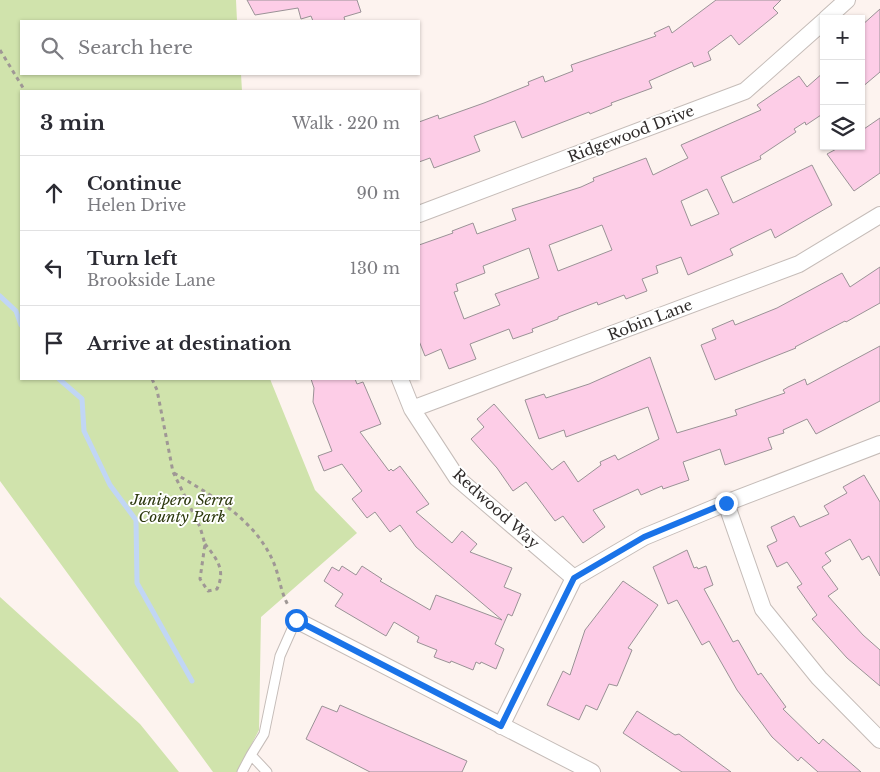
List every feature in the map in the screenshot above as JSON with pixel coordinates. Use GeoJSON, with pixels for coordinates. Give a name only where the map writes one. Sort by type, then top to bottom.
{"type":"FeatureCollection","features":[{"type":"Feature","properties":{"kind":"street","name":"Ridgewood Drive"},"geometry":{"type":"LineString","coordinates":[[830,15],[847,0]]}},
{"type":"Feature","properties":{"kind":"street","name":"Ridgewood Drive"},"geometry":{"type":"LineString","coordinates":[[420,214],[745,91],[820,24]]}},
{"type":"Feature","properties":{"kind":"street","name":"Robin Lane"},"geometry":{"type":"LineString","coordinates":[[412,409],[799,264],[880,215]]}},
{"type":"Feature","properties":{"kind":"street","name":"Redwood Way"},"geometry":{"type":"LineString","coordinates":[[400,380],[412,409],[457,478],[574,578]]}},
{"type":"Feature","properties":{"kind":"street"},"geometry":{"type":"LineString","coordinates":[[501,726],[574,578],[644,537],[726,503],[880,444]]}},
{"type":"Feature","properties":{"kind":"street"},"geometry":{"type":"LineString","coordinates":[[726,503],[763,609],[819,678],[880,740]]}},
{"type":"Feature","properties":{"kind":"street"},"geometry":{"type":"LineString","coordinates":[[296,620],[592,772]]}},
{"type":"Feature","properties":{"kind":"lane"},"geometry":{"type":"LineString","coordinates":[[242,772],[264,734],[280,656],[296,620]]}},
{"type":"Feature","properties":{"kind":"lane"},"geometry":{"type":"LineString","coordinates":[[251,755],[267,772]]}},
{"type":"Feature","properties":{"kind":"path"},"geometry":{"type":"LineString","coordinates":[[0,50],[24,90]]}},
{"type":"Feature","properties":{"kind":"path"},"geometry":{"type":"LineString","coordinates":[[152,380],[157,390],[173,472],[200,527],[205,544],[221,566],[221,580],[217,589],[208,591],[200,579],[205,544]]}},
{"type":"Feature","properties":{"kind":"path"},"geometry":{"type":"LineString","coordinates":[[173,472],[209,494],[250,526],[275,566],[281,593],[296,620]]}},
{"type":"Feature","properties":{"kind":"green space","name":"Junipero Serra County Park"},"geometry":{"type":"Polygon","coordinates":[[[0,0],[236,0],[237,20],[20,20],[20,75],[241,75],[242,90],[20,90],[20,380],[270,380],[315,490],[357,533],[261,617],[259,730],[237,772],[213,772],[0,481],[0,0]]]}},
{"type":"Feature","properties":{"kind":"green space"},"geometry":{"type":"Polygon","coordinates":[[[0,597],[140,724],[179,772],[0,772],[0,597]]]}},
{"type":"Feature","properties":{"kind":"building"},"geometry":{"type":"Polygon","coordinates":[[[247,0],[357,0],[361,12],[344,17],[345,20],[313,20],[311,16],[301,19],[298,8],[255,15],[247,0]]]}},
{"type":"Feature","properties":{"kind":"building"},"geometry":{"type":"Polygon","coordinates":[[[716,0],[781,0],[773,8],[778,13],[739,45],[731,35],[708,52],[711,60],[694,67],[692,62],[649,81],[652,88],[611,103],[612,105],[590,114],[589,112],[522,138],[515,121],[487,131],[474,136],[480,151],[434,168],[430,158],[420,162],[420,122],[438,115],[439,119],[484,103],[529,85],[528,82],[543,76],[545,82],[573,71],[571,65],[656,36],[654,33],[669,26],[672,33],[716,0]]]}},
{"type":"Feature","properties":{"kind":"building"},"geometry":{"type":"Polygon","coordinates":[[[880,9],[880,72],[865,85],[865,60],[865,22],[880,9]]]}},
{"type":"Feature","properties":{"kind":"building"},"geometry":{"type":"Polygon","coordinates":[[[799,76],[807,87],[820,76],[820,116],[806,125],[805,122],[794,129],[796,132],[760,156],[761,159],[721,177],[733,203],[812,165],[832,205],[775,238],[771,229],[730,249],[733,255],[688,275],[681,257],[656,266],[658,273],[642,279],[647,291],[626,299],[624,295],[598,305],[597,302],[558,317],[558,319],[532,329],[533,332],[513,339],[509,329],[470,344],[476,359],[449,369],[441,349],[425,356],[420,344],[420,245],[453,233],[452,231],[473,223],[477,234],[516,220],[512,209],[581,187],[594,181],[593,178],[646,158],[653,175],[688,158],[681,145],[761,110],[757,105],[799,76]],[[707,189],[681,201],[691,226],[719,214],[707,189]],[[602,225],[549,245],[558,271],[612,250],[602,225]],[[529,248],[483,266],[485,273],[456,284],[458,291],[454,292],[464,319],[500,305],[495,294],[539,278],[529,248]]]}},
{"type":"Feature","properties":{"kind":"building"},"geometry":{"type":"Polygon","coordinates":[[[880,118],[880,173],[854,191],[827,154],[834,150],[865,150],[865,128],[880,118]]]}},
{"type":"Feature","properties":{"kind":"building"},"geometry":{"type":"Polygon","coordinates":[[[880,267],[880,303],[796,348],[715,380],[701,345],[716,339],[712,329],[733,320],[735,325],[777,308],[842,273],[850,287],[880,267]]]}},
{"type":"Feature","properties":{"kind":"building"},"geometry":{"type":"Polygon","coordinates":[[[880,346],[880,401],[816,434],[807,419],[783,430],[784,433],[768,438],[772,449],[725,465],[720,449],[683,462],[689,480],[663,489],[662,486],[641,495],[638,489],[593,510],[605,527],[583,543],[563,516],[555,521],[526,482],[513,491],[497,468],[471,439],[484,427],[477,419],[494,404],[552,470],[564,461],[578,482],[601,465],[600,462],[615,455],[618,460],[659,439],[648,407],[566,437],[564,430],[539,439],[525,400],[544,394],[546,398],[589,384],[650,357],[677,433],[737,415],[735,410],[785,393],[783,390],[805,379],[807,385],[880,346]]]}},
{"type":"Feature","properties":{"kind":"building"},"geometry":{"type":"Polygon","coordinates":[[[311,380],[355,380],[357,384],[363,382],[381,424],[360,432],[389,471],[391,469],[393,471],[400,466],[429,504],[416,512],[452,543],[462,531],[477,544],[470,552],[512,568],[504,587],[521,594],[512,616],[508,614],[495,644],[504,649],[496,669],[481,662],[480,664],[476,662],[473,670],[451,661],[450,663],[434,657],[437,650],[417,642],[419,637],[394,622],[386,636],[335,606],[343,594],[324,581],[332,567],[339,571],[342,566],[356,575],[362,566],[382,579],[380,581],[430,610],[436,595],[502,620],[416,547],[400,525],[390,532],[375,512],[367,518],[352,499],[362,491],[342,464],[324,471],[318,456],[332,451],[313,402],[314,388],[311,380]]]}},
{"type":"Feature","properties":{"kind":"building"},"geometry":{"type":"Polygon","coordinates":[[[864,475],[880,502],[880,576],[869,556],[862,560],[850,539],[825,553],[831,561],[822,567],[838,589],[828,596],[863,635],[880,650],[880,686],[847,658],[812,619],[817,615],[797,587],[802,584],[787,562],[777,567],[767,546],[777,541],[771,527],[794,516],[800,527],[829,514],[824,506],[847,493],[843,487],[864,475]]]}},
{"type":"Feature","properties":{"kind":"building"},"geometry":{"type":"Polygon","coordinates":[[[687,550],[694,568],[697,567],[698,569],[706,566],[713,585],[704,589],[733,642],[738,640],[758,675],[761,673],[786,707],[783,709],[819,744],[823,739],[861,772],[818,772],[801,757],[798,761],[772,737],[737,690],[709,641],[702,645],[677,600],[668,604],[653,567],[687,550]]]}},
{"type":"Feature","properties":{"kind":"building"},"geometry":{"type":"Polygon","coordinates":[[[623,581],[658,605],[628,648],[632,650],[617,686],[609,684],[597,710],[586,705],[579,720],[547,705],[563,671],[570,675],[585,630],[623,581]]]}},
{"type":"Feature","properties":{"kind":"building"},"geometry":{"type":"Polygon","coordinates":[[[340,705],[467,761],[462,772],[370,772],[306,739],[322,706],[337,712],[340,705]]]}},
{"type":"Feature","properties":{"kind":"building"},"geometry":{"type":"Polygon","coordinates":[[[637,711],[675,735],[679,734],[731,772],[682,772],[623,733],[637,711]]]}},
{"type":"Feature","properties":{"kind":"waterway"},"geometry":{"type":"LineString","coordinates":[[0,296],[16,311],[20,322]]}},
{"type":"Feature","properties":{"kind":"waterway"},"geometry":{"type":"LineString","coordinates":[[60,380],[82,399],[84,431],[110,485],[136,520],[137,583],[192,681]]}},
{"type":"Feature","properties":{"kind":"route"},"geometry":{"type":"LineString","coordinates":[[296,620],[501,726],[574,578],[644,537],[726,503]]}}]}
